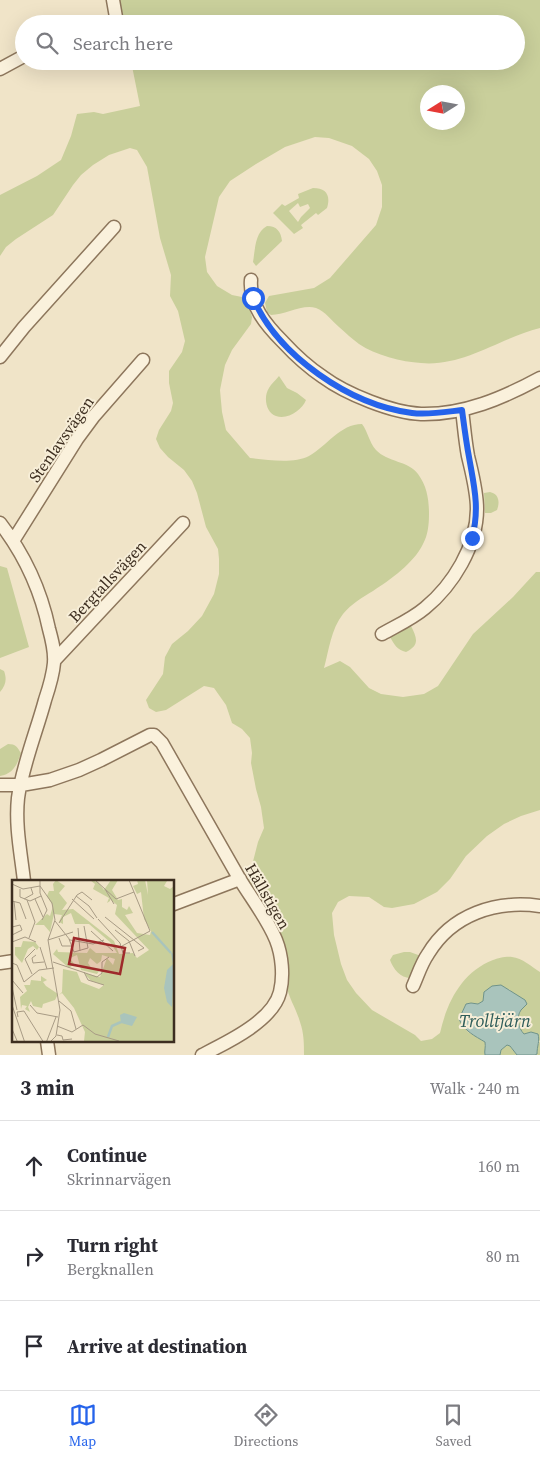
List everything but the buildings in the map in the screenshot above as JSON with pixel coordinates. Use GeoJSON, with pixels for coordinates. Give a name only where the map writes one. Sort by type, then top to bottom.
{"type":"FeatureCollection","features":[{"type":"Feature","properties":{"kind":"street"},"geometry":{"type":"LineString","coordinates":[[113,0],[116,15]]}},
{"type":"Feature","properties":{"kind":"street"},"geometry":{"type":"LineString","coordinates":[[0,69],[15,61]]}},
{"type":"Feature","properties":{"kind":"street"},"geometry":{"type":"LineString","coordinates":[[0,357],[24,327],[114,227]]}},
{"type":"Feature","properties":{"kind":"street"},"geometry":{"type":"LineString","coordinates":[[251,280],[253,298],[266,323],[292,351],[324,378],[358,397],[398,411],[422,414],[462,410],[500,398],[540,378]]}},
{"type":"Feature","properties":{"kind":"street","name":"Stenlavsvägen"},"geometry":{"type":"LineString","coordinates":[[13,541],[77,439],[94,416],[143,360]]}},
{"type":"Feature","properties":{"kind":"street"},"geometry":{"type":"LineString","coordinates":[[382,634],[411,618],[438,596],[455,575],[472,538],[477,510],[476,496],[462,410]]}},
{"type":"Feature","properties":{"kind":"street"},"geometry":{"type":"LineString","coordinates":[[0,523],[13,541],[29,571],[43,605],[52,641],[54,662],[18,798],[17,819],[24,880]]}},
{"type":"Feature","properties":{"kind":"street","name":"Bergtallsvägen"},"geometry":{"type":"LineString","coordinates":[[54,662],[183,523]]}},
{"type":"Feature","properties":{"kind":"street","name":"Hällstigen"},"geometry":{"type":"LineString","coordinates":[[21,785],[50,780],[79,770],[150,735],[162,743],[276,942],[281,961],[280,993],[270,1010],[251,1026],[202,1055]]}},
{"type":"Feature","properties":{"kind":"street"},"geometry":{"type":"LineString","coordinates":[[0,784],[21,785]]}},
{"type":"Feature","properties":{"kind":"street"},"geometry":{"type":"LineString","coordinates":[[175,904],[240,879]]}},
{"type":"Feature","properties":{"kind":"street"},"geometry":{"type":"LineString","coordinates":[[413,986],[428,952],[447,932],[465,918],[497,906],[515,904],[540,906]]}},
{"type":"Feature","properties":{"kind":"street"},"geometry":{"type":"LineString","coordinates":[[47,1042],[49,1055]]}},
{"type":"Feature","properties":{"kind":"green space"},"geometry":{"type":"Polygon","coordinates":[[[116,0],[540,0],[540,328],[452,361],[421,363],[389,357],[365,348],[316,308],[305,307],[271,315],[267,312],[265,303],[269,296],[314,288],[330,278],[376,225],[382,207],[382,185],[377,171],[369,159],[352,146],[329,138],[315,137],[285,147],[230,181],[219,197],[205,257],[207,272],[217,286],[232,295],[242,297],[248,304],[252,317],[251,324],[232,350],[225,365],[220,390],[226,430],[250,458],[280,461],[303,458],[316,452],[340,431],[362,424],[376,450],[386,457],[409,466],[414,470],[421,479],[427,493],[429,504],[428,526],[419,551],[414,558],[387,582],[357,601],[343,614],[333,633],[324,668],[340,661],[350,667],[369,688],[381,694],[403,697],[424,694],[438,686],[473,634],[513,597],[536,572],[540,572],[540,810],[504,824],[487,836],[466,856],[450,879],[437,892],[414,904],[392,908],[384,907],[369,897],[349,896],[338,902],[332,913],[334,935],[341,964],[347,980],[356,993],[372,1010],[415,1035],[421,1041],[432,1039],[440,1033],[447,1010],[464,980],[482,965],[502,957],[510,957],[523,961],[540,972],[540,1041],[531,1032],[524,1034],[520,1030],[518,1018],[524,1007],[509,989],[478,1004],[466,1004],[459,1019],[468,1032],[485,1042],[485,1055],[304,1055],[303,1034],[297,1012],[248,881],[258,842],[264,828],[251,763],[250,738],[242,729],[232,723],[226,705],[214,688],[204,686],[166,710],[156,712],[149,708],[146,700],[163,674],[165,657],[172,644],[202,616],[214,594],[219,574],[219,559],[218,549],[206,527],[192,481],[184,470],[160,448],[156,439],[159,430],[171,411],[173,403],[169,371],[182,352],[185,341],[178,311],[170,296],[171,275],[160,238],[147,167],[137,150],[130,148],[109,155],[93,165],[73,185],[53,215],[16,239],[6,247],[0,256],[0,195],[37,176],[61,160],[71,136],[77,114],[94,112],[103,114],[140,106],[133,70],[525,70],[525,15],[119,15],[116,0]]]}},
{"type":"Feature","properties":{"kind":"green space"},"geometry":{"type":"Polygon","coordinates":[[[313,188],[321,189],[328,196],[328,203],[327,208],[318,215],[316,213],[301,225],[303,228],[294,234],[273,213],[282,204],[285,206],[299,198],[298,194],[313,188]],[[298,203],[289,211],[298,222],[310,208],[308,204],[300,207],[298,203]]]}},
{"type":"Feature","properties":{"kind":"green space"},"geometry":{"type":"Polygon","coordinates":[[[267,226],[278,230],[282,241],[256,266],[253,262],[256,242],[260,232],[267,226]]]}},
{"type":"Feature","properties":{"kind":"green space"},"geometry":{"type":"Polygon","coordinates":[[[279,376],[287,388],[306,400],[298,411],[285,417],[276,416],[270,412],[266,404],[267,392],[279,376]]]}},
{"type":"Feature","properties":{"kind":"green space"},"geometry":{"type":"Polygon","coordinates":[[[490,492],[497,496],[498,507],[497,510],[491,513],[485,513],[484,493],[490,492]]]}},
{"type":"Feature","properties":{"kind":"green space"},"geometry":{"type":"Polygon","coordinates":[[[0,566],[7,568],[29,647],[0,658],[0,566]]]}},
{"type":"Feature","properties":{"kind":"green space"},"geometry":{"type":"Polygon","coordinates":[[[411,626],[416,641],[414,647],[406,652],[398,648],[390,637],[411,626]]]}},
{"type":"Feature","properties":{"kind":"green space"},"geometry":{"type":"Polygon","coordinates":[[[0,669],[4,671],[6,679],[0,692],[0,669]]]}},
{"type":"Feature","properties":{"kind":"green space"},"geometry":{"type":"Polygon","coordinates":[[[8,744],[16,746],[21,753],[14,768],[0,776],[0,749],[8,744]]]}},
{"type":"Feature","properties":{"kind":"green space"},"geometry":{"type":"Polygon","coordinates":[[[404,952],[421,956],[410,978],[398,972],[390,960],[393,955],[404,952]]]}},
{"type":"Feature","properties":{"kind":"green space"},"geometry":{"type":"Polygon","coordinates":[[[540,1041],[540,1055],[535,1055],[537,1054],[537,1047],[540,1041]]]}},
{"type":"Feature","properties":{"kind":"green space"},"geometry":{"type":"Polygon","coordinates":[[[507,1045],[517,1055],[500,1055],[501,1050],[507,1045]]]}},
{"type":"Feature","properties":{"kind":"water","name":"Trolltjärn"},"geometry":{"type":"Polygon","coordinates":[[[501,985],[525,1000],[527,1004],[519,1013],[518,1022],[524,1034],[531,1032],[538,1034],[537,1054],[517,1055],[507,1045],[501,1050],[500,1055],[485,1055],[485,1042],[470,1033],[461,1023],[459,1019],[466,1004],[478,1004],[483,1001],[484,992],[492,986],[501,985]]]}},
{"type":"Feature","properties":{"kind":"route"},"geometry":{"type":"LineString","coordinates":[[253,298],[259,312],[274,334],[292,351],[324,378],[358,397],[388,408],[411,413],[422,414],[462,410],[476,496],[476,524],[472,538]]}}]}
